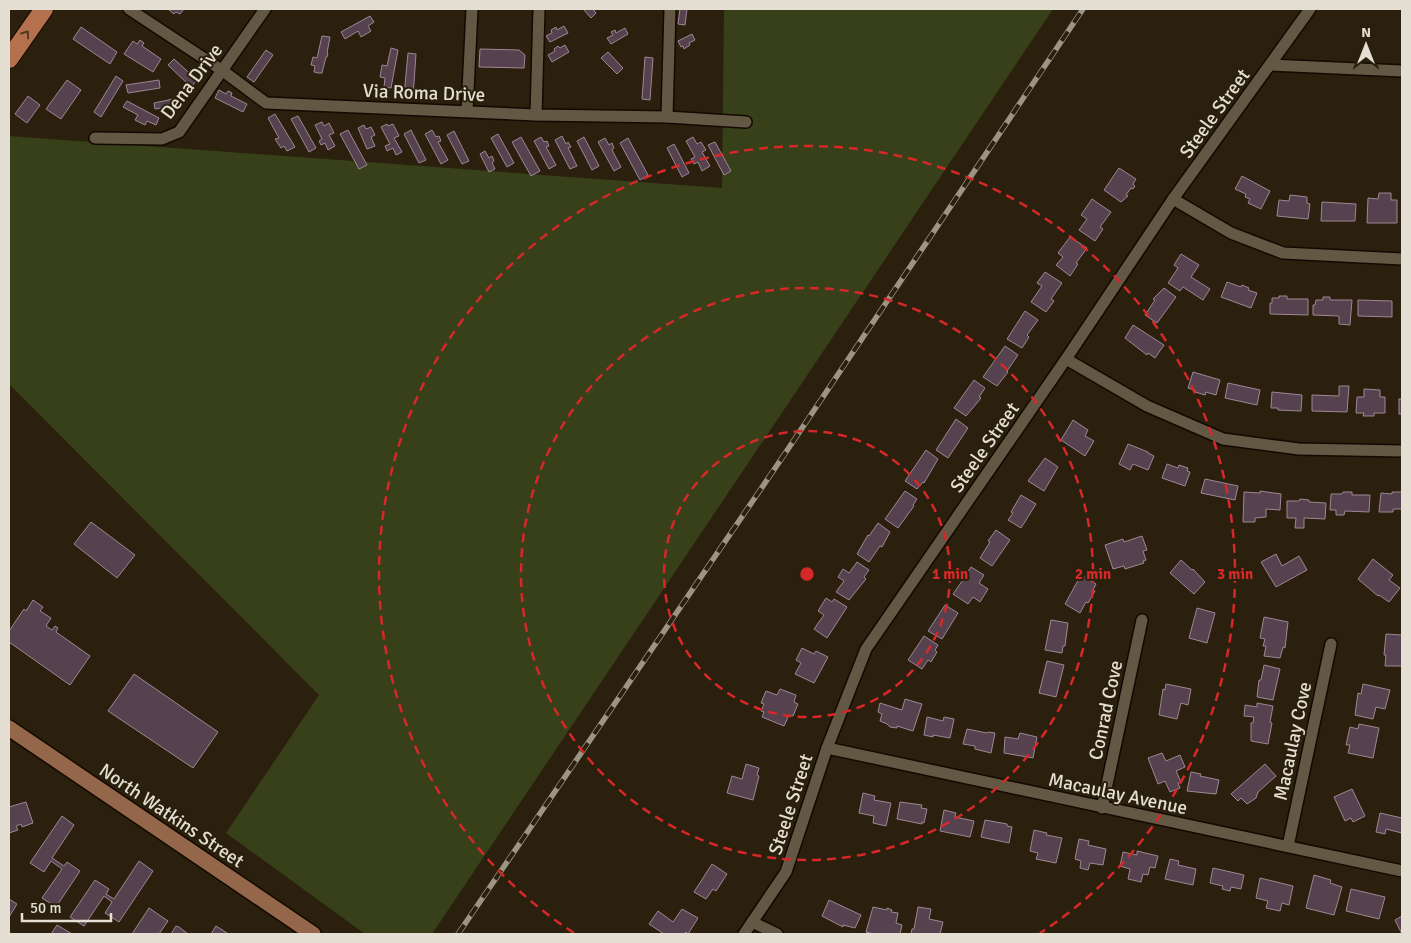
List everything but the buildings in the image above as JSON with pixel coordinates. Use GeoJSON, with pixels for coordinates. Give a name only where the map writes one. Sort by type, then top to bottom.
{"type":"FeatureCollection","features":[{"type":"Feature","properties":{"kind":"highway"},"geometry":{"type":"LineString","coordinates":[[9,59],[44,9]]}},
{"type":"Feature","properties":{"kind":"main road","name":"North Watkins Street"},"geometry":{"type":"LineString","coordinates":[[9,728],[313,934]]}},
{"type":"Feature","properties":{"kind":"street","name":"Via Roma Drive"},"geometry":{"type":"LineString","coordinates":[[129,9],[266,103],[536,115],[666,117],[746,122]]}},
{"type":"Feature","properties":{"kind":"street","name":"Dena Drive"},"geometry":{"type":"LineString","coordinates":[[95,138],[162,139],[179,132],[265,9]]}},
{"type":"Feature","properties":{"kind":"street"},"geometry":{"type":"LineString","coordinates":[[467,111],[472,9]]}},
{"type":"Feature","properties":{"kind":"street"},"geometry":{"type":"LineString","coordinates":[[536,115],[539,9]]}},
{"type":"Feature","properties":{"kind":"street"},"geometry":{"type":"LineString","coordinates":[[666,117],[670,9]]}},
{"type":"Feature","properties":{"kind":"street","name":"Steele Street"},"geometry":{"type":"LineString","coordinates":[[744,934],[786,872],[827,748],[866,649],[1066,359],[1173,199],[1310,9]]}},
{"type":"Feature","properties":{"kind":"street"},"geometry":{"type":"LineString","coordinates":[[1270,65],[1402,70]]}},
{"type":"Feature","properties":{"kind":"street"},"geometry":{"type":"LineString","coordinates":[[1173,199],[1231,233],[1284,253],[1402,259]]}},
{"type":"Feature","properties":{"kind":"street"},"geometry":{"type":"LineString","coordinates":[[1066,359],[1147,406],[1223,438],[1299,449],[1402,450]]}},
{"type":"Feature","properties":{"kind":"street","name":"Conrad Cove"},"geometry":{"type":"LineString","coordinates":[[1102,808],[1142,620]]}},
{"type":"Feature","properties":{"kind":"street","name":"Macaulay Cove"},"geometry":{"type":"LineString","coordinates":[[1288,846],[1331,644]]}},
{"type":"Feature","properties":{"kind":"street","name":"Macaulay Avenue"},"geometry":{"type":"LineString","coordinates":[[827,748],[1402,871]]}},
{"type":"Feature","properties":{"kind":"street"},"geometry":{"type":"LineString","coordinates":[[752,922],[777,934]]}},
{"type":"Feature","properties":{"kind":"green space"},"geometry":{"type":"Polygon","coordinates":[[[724,9],[1053,9],[432,934],[365,934],[226,833],[319,695],[9,384],[9,136],[722,188],[724,9]]]}},
{"type":"Feature","properties":{"kind":"railway"},"geometry":{"type":"LineString","coordinates":[[458,934],[786,452],[1083,9]]}}]}
